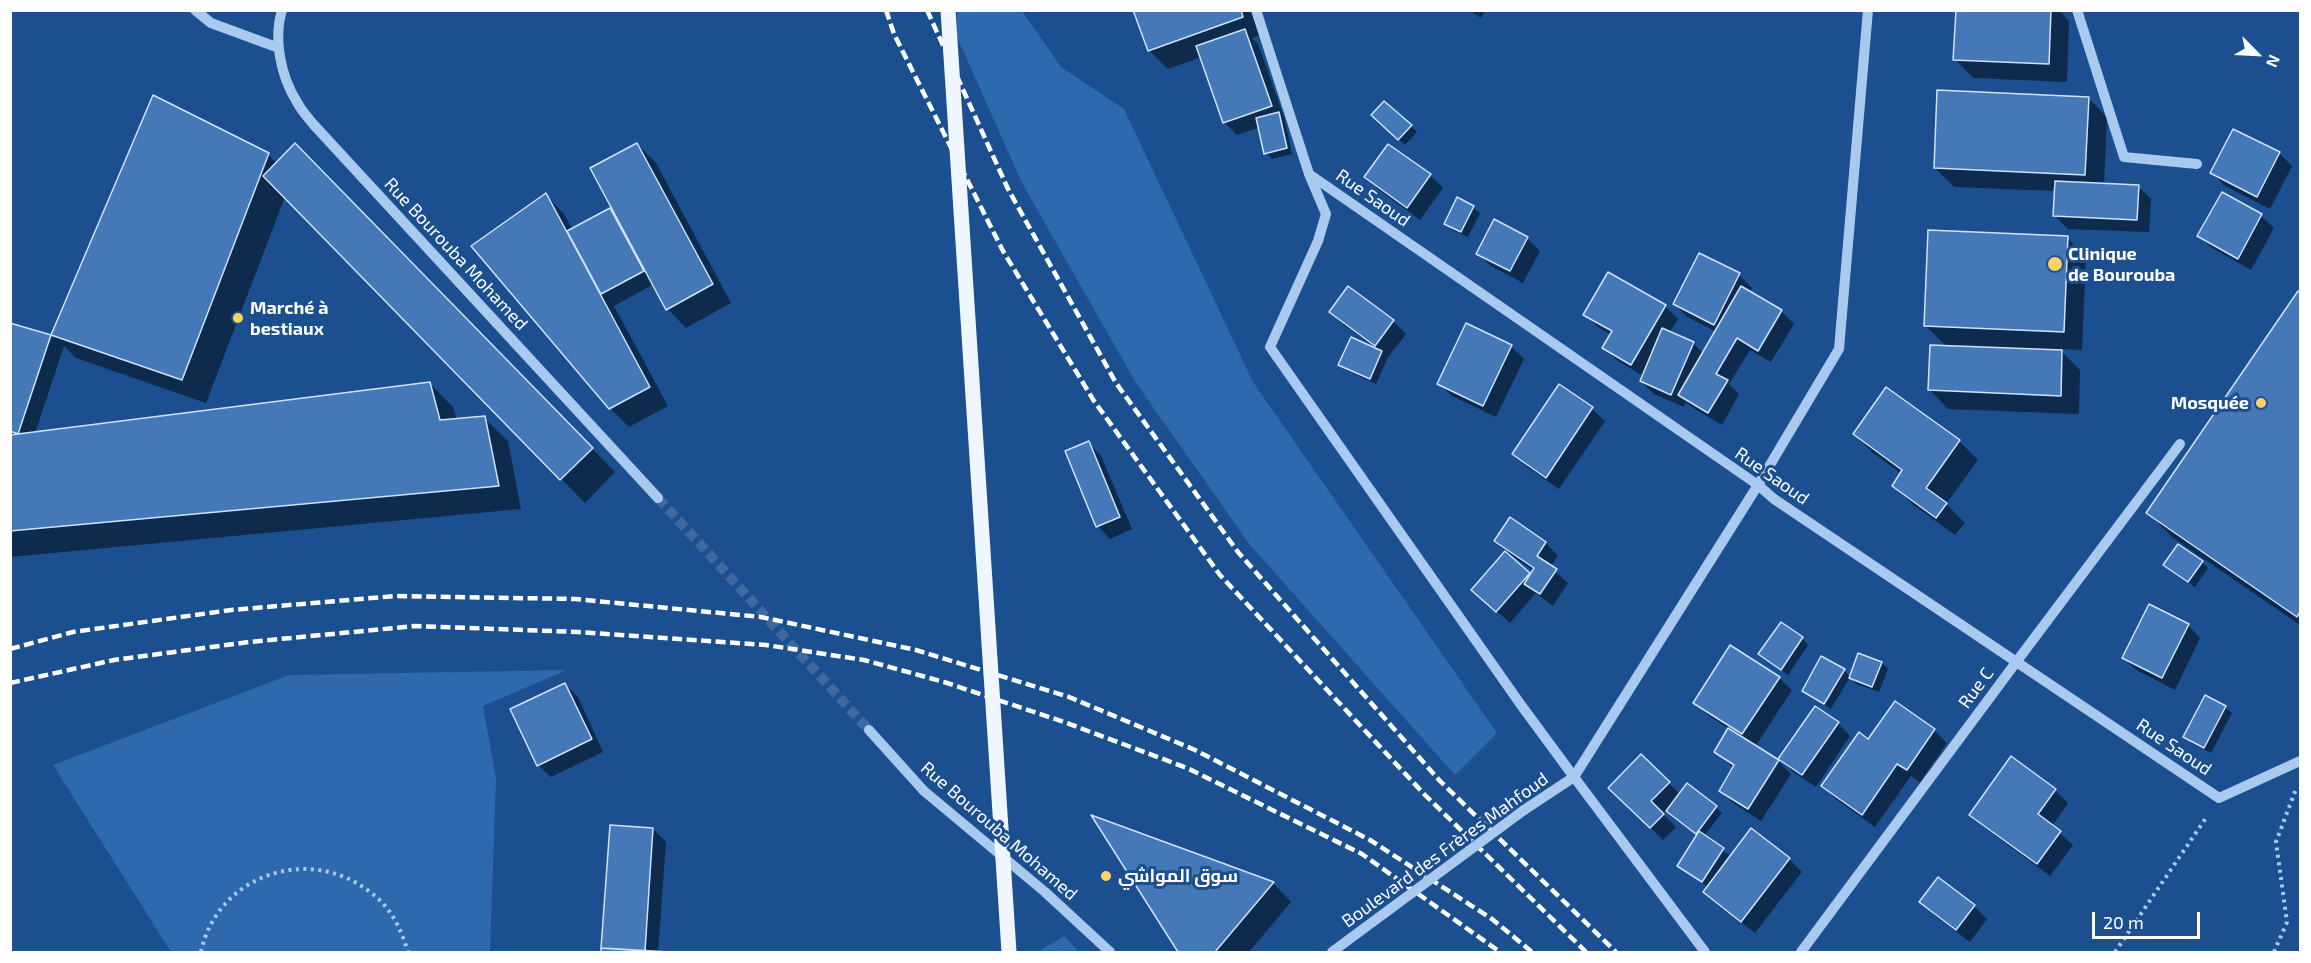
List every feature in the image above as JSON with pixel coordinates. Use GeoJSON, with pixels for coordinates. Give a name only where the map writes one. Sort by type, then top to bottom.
{"type":"FeatureCollection","features":[{"type":"Feature","properties":{"kind":"main road"},"geometry":{"type":"LineString","coordinates":[[948,10],[1009,952]]}},
{"type":"Feature","properties":{"kind":"street"},"geometry":{"type":"LineString","coordinates":[[195,10],[211,23],[279,48]]}},
{"type":"Feature","properties":{"kind":"street","name":"Rue Bourouba Mohamed"},"geometry":{"type":"LineString","coordinates":[[282,10],[279,19],[279,48],[285,76],[297,102],[314,125],[657,498]]}},
{"type":"Feature","properties":{"kind":"street"},"geometry":{"type":"LineString","coordinates":[[1256,10],[1309,174],[1326,214],[1318,241],[1270,347],[1574,777],[1758,485],[1839,349],[1868,14],[1878,10]]}},
{"type":"Feature","properties":{"kind":"street"},"geometry":{"type":"LineString","coordinates":[[2077,10],[2124,158],[2197,164]]}},
{"type":"Feature","properties":{"kind":"street","name":"Rue Saoud"},"geometry":{"type":"LineString","coordinates":[[1309,174],[1758,485],[1784,506],[2220,798]]}},
{"type":"Feature","properties":{"kind":"street","name":"Rue C"},"geometry":{"type":"LineString","coordinates":[[1801,952],[2180,444]]}},
{"type":"Feature","properties":{"kind":"street","name":"Rue Bourouba Mohamed"},"geometry":{"type":"LineString","coordinates":[[869,730],[924,791],[1045,892],[1110,952]]}},
{"type":"Feature","properties":{"kind":"street"},"geometry":{"type":"LineString","coordinates":[[2220,798],[2301,761]]}},
{"type":"Feature","properties":{"kind":"street","name":"Boulevard des Frères Mahfoud"},"geometry":{"type":"LineString","coordinates":[[1332,952],[1524,810],[1574,777],[1705,952]]}},
{"type":"Feature","properties":{"kind":"path"},"geometry":{"type":"LineString","coordinates":[[2274,952],[2287,922],[2276,842],[2296,788]]}},
{"type":"Feature","properties":{"kind":"path"},"geometry":{"type":"LineString","coordinates":[[2115,952],[2220,798]]}},
{"type":"Feature","properties":{"kind":"path"},"geometry":{"type":"LineString","coordinates":[[201,952],[209,928],[222,908],[238,891],[258,879],[280,871],[303,869],[327,871],[351,879],[371,892],[388,909],[401,930],[408,952]]}},
{"type":"Feature","properties":{"kind":"shaded area"},"geometry":{"type":"Polygon","coordinates":[[[957,11],[1022,11],[1061,67],[1124,109],[1253,382],[1497,733],[1455,775],[1250,545],[1136,383],[1022,183],[957,37],[957,11]]]}},
{"type":"Feature","properties":{"kind":"shaded area"},"geometry":{"type":"Polygon","coordinates":[[[567,670],[483,706],[496,779],[490,952],[171,952],[53,765],[289,675],[567,670]]]}},
{"type":"Feature","properties":{"kind":"shaded area"},"geometry":{"type":"Polygon","coordinates":[[[1064,936],[1079,952],[1037,952],[1064,936]]]}},
{"type":"Feature","properties":{"kind":"building"},"geometry":{"type":"Polygon","coordinates":[[[1133,10],[1241,10],[1243,17],[1148,51],[1133,10]]]}},
{"type":"Feature","properties":{"kind":"building"},"geometry":{"type":"Polygon","coordinates":[[[1956,10],[2051,10],[2049,64],[1953,60],[1956,10]]]}},
{"type":"Feature","properties":{"kind":"building"},"geometry":{"type":"Polygon","coordinates":[[[1245,29],[1272,106],[1223,123],[1196,46],[1245,29]]]}},
{"type":"Feature","properties":{"kind":"building"},"geometry":{"type":"Polygon","coordinates":[[[1937,90],[2089,97],[2085,175],[1934,168],[1937,90]]]}},
{"type":"Feature","properties":{"kind":"building"},"geometry":{"type":"Polygon","coordinates":[[[153,95],[269,153],[182,380],[51,335],[153,95]]]}},
{"type":"Feature","properties":{"kind":"building"},"geometry":{"type":"Polygon","coordinates":[[[1384,101],[1412,125],[1398,140],[1371,115],[1384,101]]]}},
{"type":"Feature","properties":{"kind":"building"},"geometry":{"type":"Polygon","coordinates":[[[1279,112],[1287,148],[1264,154],[1256,118],[1279,112]]]}},
{"type":"Feature","properties":{"kind":"building"},"geometry":{"type":"Polygon","coordinates":[[[2233,129],[2280,152],[2257,197],[2210,173],[2233,129]]]}},
{"type":"Feature","properties":{"kind":"building"},"geometry":{"type":"Polygon","coordinates":[[[295,143],[593,448],[560,480],[263,176],[295,143]]]}},
{"type":"Feature","properties":{"kind":"building"},"geometry":{"type":"Polygon","coordinates":[[[637,143],[713,284],[666,310],[590,168],[637,143]]]}},
{"type":"Feature","properties":{"kind":"building"},"geometry":{"type":"Polygon","coordinates":[[[1388,144],[1431,174],[1407,208],[1364,177],[1388,144]]]}},
{"type":"Feature","properties":{"kind":"building"},"geometry":{"type":"Polygon","coordinates":[[[2055,181],[2139,185],[2137,220],[2053,216],[2055,181]]]}},
{"type":"Feature","properties":{"kind":"building"},"geometry":{"type":"Polygon","coordinates":[[[2222,192],[2262,214],[2238,259],[2197,236],[2222,192]]]}},
{"type":"Feature","properties":{"kind":"building"},"geometry":{"type":"Polygon","coordinates":[[[546,193],[650,387],[609,409],[471,246],[546,193]]]}},
{"type":"Feature","properties":{"kind":"building"},"geometry":{"type":"Polygon","coordinates":[[[1457,197],[1474,206],[1461,232],[1444,224],[1457,197]]]}},
{"type":"Feature","properties":{"kind":"building"},"geometry":{"type":"Polygon","coordinates":[[[610,208],[644,271],[601,294],[567,231],[610,208]]]}},
{"type":"Feature","properties":{"kind":"building"},"geometry":{"type":"Polygon","coordinates":[[[1494,219],[1528,237],[1510,271],[1476,254],[1494,219]]]}},
{"type":"Feature","properties":{"kind":"building"},"geometry":{"type":"Polygon","coordinates":[[[1928,230],[2068,236],[2064,332],[1924,326],[1928,230]]]}},
{"type":"Feature","properties":{"kind":"building"},"geometry":{"type":"Polygon","coordinates":[[[1699,253],[1740,273],[1714,325],[1673,304],[1699,253]]]}},
{"type":"Feature","properties":{"kind":"building"},"geometry":{"type":"Polygon","coordinates":[[[1608,272],[1666,305],[1631,365],[1602,348],[1612,331],[1583,315],[1608,272]]]}},
{"type":"Feature","properties":{"kind":"building"},"geometry":{"type":"Polygon","coordinates":[[[1348,286],[1394,320],[1375,346],[1329,312],[1348,286]]]}},
{"type":"Feature","properties":{"kind":"building"},"geometry":{"type":"Polygon","coordinates":[[[1741,286],[1782,310],[1758,351],[1737,338],[1716,374],[1728,380],[1708,413],[1678,395],[1741,286]]]}},
{"type":"Feature","properties":{"kind":"building","name":"Mosquée"},"geometry":{"type":"Polygon","coordinates":[[[2298,291],[2300,293],[2300,612],[2297,617],[2146,513],[2298,291]]]}},
{"type":"Feature","properties":{"kind":"building"},"geometry":{"type":"Polygon","coordinates":[[[10,323],[51,335],[18,434],[10,431],[10,323]]]}},
{"type":"Feature","properties":{"kind":"building"},"geometry":{"type":"Polygon","coordinates":[[[1466,323],[1512,345],[1483,406],[1437,384],[1466,323]]]}},
{"type":"Feature","properties":{"kind":"building"},"geometry":{"type":"Polygon","coordinates":[[[1662,328],[1694,342],[1671,395],[1640,381],[1662,328]]]}},
{"type":"Feature","properties":{"kind":"building"},"geometry":{"type":"Polygon","coordinates":[[[1351,337],[1382,351],[1370,379],[1338,365],[1351,337]]]}},
{"type":"Feature","properties":{"kind":"building"},"geometry":{"type":"Polygon","coordinates":[[[1930,345],[2062,350],[2061,396],[1928,390],[1930,345]]]}},
{"type":"Feature","properties":{"kind":"building"},"geometry":{"type":"Polygon","coordinates":[[[430,382],[440,420],[485,416],[499,486],[10,531],[10,435],[430,382]]]}},
{"type":"Feature","properties":{"kind":"building"},"geometry":{"type":"Polygon","coordinates":[[[1559,384],[1593,407],[1546,478],[1512,454],[1559,384]]]}},
{"type":"Feature","properties":{"kind":"building"},"geometry":{"type":"Polygon","coordinates":[[[1886,387],[1960,440],[1926,488],[1947,503],[1936,518],[1892,486],[1902,470],[1853,434],[1886,387]]]}},
{"type":"Feature","properties":{"kind":"building"},"geometry":{"type":"Polygon","coordinates":[[[1089,441],[1120,517],[1096,527],[1065,451],[1089,441]]]}},
{"type":"Feature","properties":{"kind":"building"},"geometry":{"type":"Polygon","coordinates":[[[1510,517],[1546,542],[1537,556],[1557,569],[1540,594],[1524,584],[1534,568],[1494,541],[1510,517]]]}},
{"type":"Feature","properties":{"kind":"building"},"geometry":{"type":"Polygon","coordinates":[[[2178,544],[2203,561],[2188,582],[2163,565],[2178,544]]]}},
{"type":"Feature","properties":{"kind":"building"},"geometry":{"type":"Polygon","coordinates":[[[1505,551],[1530,573],[1496,612],[1471,590],[1505,551]]]}},
{"type":"Feature","properties":{"kind":"building"},"geometry":{"type":"Polygon","coordinates":[[[2149,604],[2189,624],[2162,678],[2122,658],[2149,604]]]}},
{"type":"Feature","properties":{"kind":"building"},"geometry":{"type":"Polygon","coordinates":[[[1781,622],[1803,637],[1781,670],[1758,654],[1781,622]]]}},
{"type":"Feature","properties":{"kind":"building"},"geometry":{"type":"Polygon","coordinates":[[[1730,645],[1780,677],[1742,734],[1693,703],[1730,645]]]}},
{"type":"Feature","properties":{"kind":"building"},"geometry":{"type":"Polygon","coordinates":[[[1858,653],[1882,662],[1872,687],[1849,678],[1858,653]]]}},
{"type":"Feature","properties":{"kind":"building"},"geometry":{"type":"Polygon","coordinates":[[[1821,656],[1845,669],[1824,704],[1802,691],[1821,656]]]}},
{"type":"Feature","properties":{"kind":"building"},"geometry":{"type":"Polygon","coordinates":[[[565,683],[592,739],[537,766],[510,709],[565,683]]]}},
{"type":"Feature","properties":{"kind":"building"},"geometry":{"type":"Polygon","coordinates":[[[2205,695],[2226,706],[2204,748],[2183,737],[2205,695]]]}},
{"type":"Feature","properties":{"kind":"building"},"geometry":{"type":"Polygon","coordinates":[[[1895,701],[1935,729],[1907,770],[1897,764],[1862,815],[1821,786],[1859,732],[1868,739],[1895,701]]]}},
{"type":"Feature","properties":{"kind":"building"},"geometry":{"type":"Polygon","coordinates":[[[1815,706],[1839,722],[1802,775],[1778,759],[1815,706]]]}},
{"type":"Feature","properties":{"kind":"building"},"geometry":{"type":"Polygon","coordinates":[[[1728,728],[1779,760],[1748,809],[1719,791],[1734,765],[1714,752],[1728,728]]]}},
{"type":"Feature","properties":{"kind":"building"},"geometry":{"type":"Polygon","coordinates":[[[1641,754],[1670,782],[1651,801],[1664,814],[1650,828],[1608,788],[1641,754]]]}},
{"type":"Feature","properties":{"kind":"building"},"geometry":{"type":"Polygon","coordinates":[[[2011,756],[2056,789],[2038,814],[2061,831],[2037,864],[1969,815],[2011,756]]]}},
{"type":"Feature","properties":{"kind":"building"},"geometry":{"type":"Polygon","coordinates":[[[1687,783],[1717,806],[1696,834],[1666,811],[1687,783]]]}},
{"type":"Feature","properties":{"kind":"building"},"geometry":{"type":"Polygon","coordinates":[[[1091,815],[1274,882],[1215,952],[1178,952],[1091,815]]]}},
{"type":"Feature","properties":{"kind":"building"},"geometry":{"type":"Polygon","coordinates":[[[610,825],[653,828],[645,951],[601,948],[610,825]]]}},
{"type":"Feature","properties":{"kind":"building"},"geometry":{"type":"Polygon","coordinates":[[[1751,828],[1790,858],[1741,922],[1703,892],[1751,828]]]}},
{"type":"Feature","properties":{"kind":"building"},"geometry":{"type":"Polygon","coordinates":[[[1699,831],[1724,848],[1702,882],[1677,866],[1699,831]]]}},
{"type":"Feature","properties":{"kind":"building"},"geometry":{"type":"Polygon","coordinates":[[[1938,877],[1975,905],[1956,930],[1919,902],[1938,877]]]}},
{"type":"Feature","properties":{"kind":"building"},"geometry":{"type":"Polygon","coordinates":[[[601,948],[670,952],[601,952],[601,948]]]}},
{"type":"Feature","properties":{"kind":"tunnel"},"geometry":{"type":"LineString","coordinates":[[658,498],[869,730]]}},
{"type":"Feature","properties":{"kind":"railway"},"geometry":{"type":"LineString","coordinates":[[886,10],[894,34],[1003,251],[1094,401],[1220,575],[1425,795],[1586,952]]}},
{"type":"Feature","properties":{"kind":"railway"},"geometry":{"type":"LineString","coordinates":[[927,10],[1008,189],[1116,383],[1238,552],[1440,781],[1616,952]]}},
{"type":"Feature","properties":{"kind":"railway"},"geometry":{"type":"LineString","coordinates":[[10,649],[73,632],[231,610],[396,596],[575,599],[761,617],[916,650],[1069,697],[1195,750],[1370,840],[1492,919],[1532,952]]}},
{"type":"Feature","properties":{"kind":"railway"},"geometry":{"type":"LineString","coordinates":[[10,683],[114,660],[249,642],[415,626],[578,632],[766,645],[864,660],[944,682],[1064,722],[1187,768],[1362,854],[1500,952]]}},
{"type":"Feature","properties":{"kind":"place","name":"Clinique de Bourouba"},"geometry":{"type":"Point","coordinates":[2055,264]}},
{"type":"Feature","properties":{"kind":"place","name":"Marché à bestiaux"},"geometry":{"type":"Point","coordinates":[238,318]}},
{"type":"Feature","properties":{"kind":"place","name":"Mosquée"},"geometry":{"type":"Point","coordinates":[2261,403]}},
{"type":"Feature","properties":{"kind":"place","name":"سوق المواشي"},"geometry":{"type":"Point","coordinates":[1106,876]}}]}
